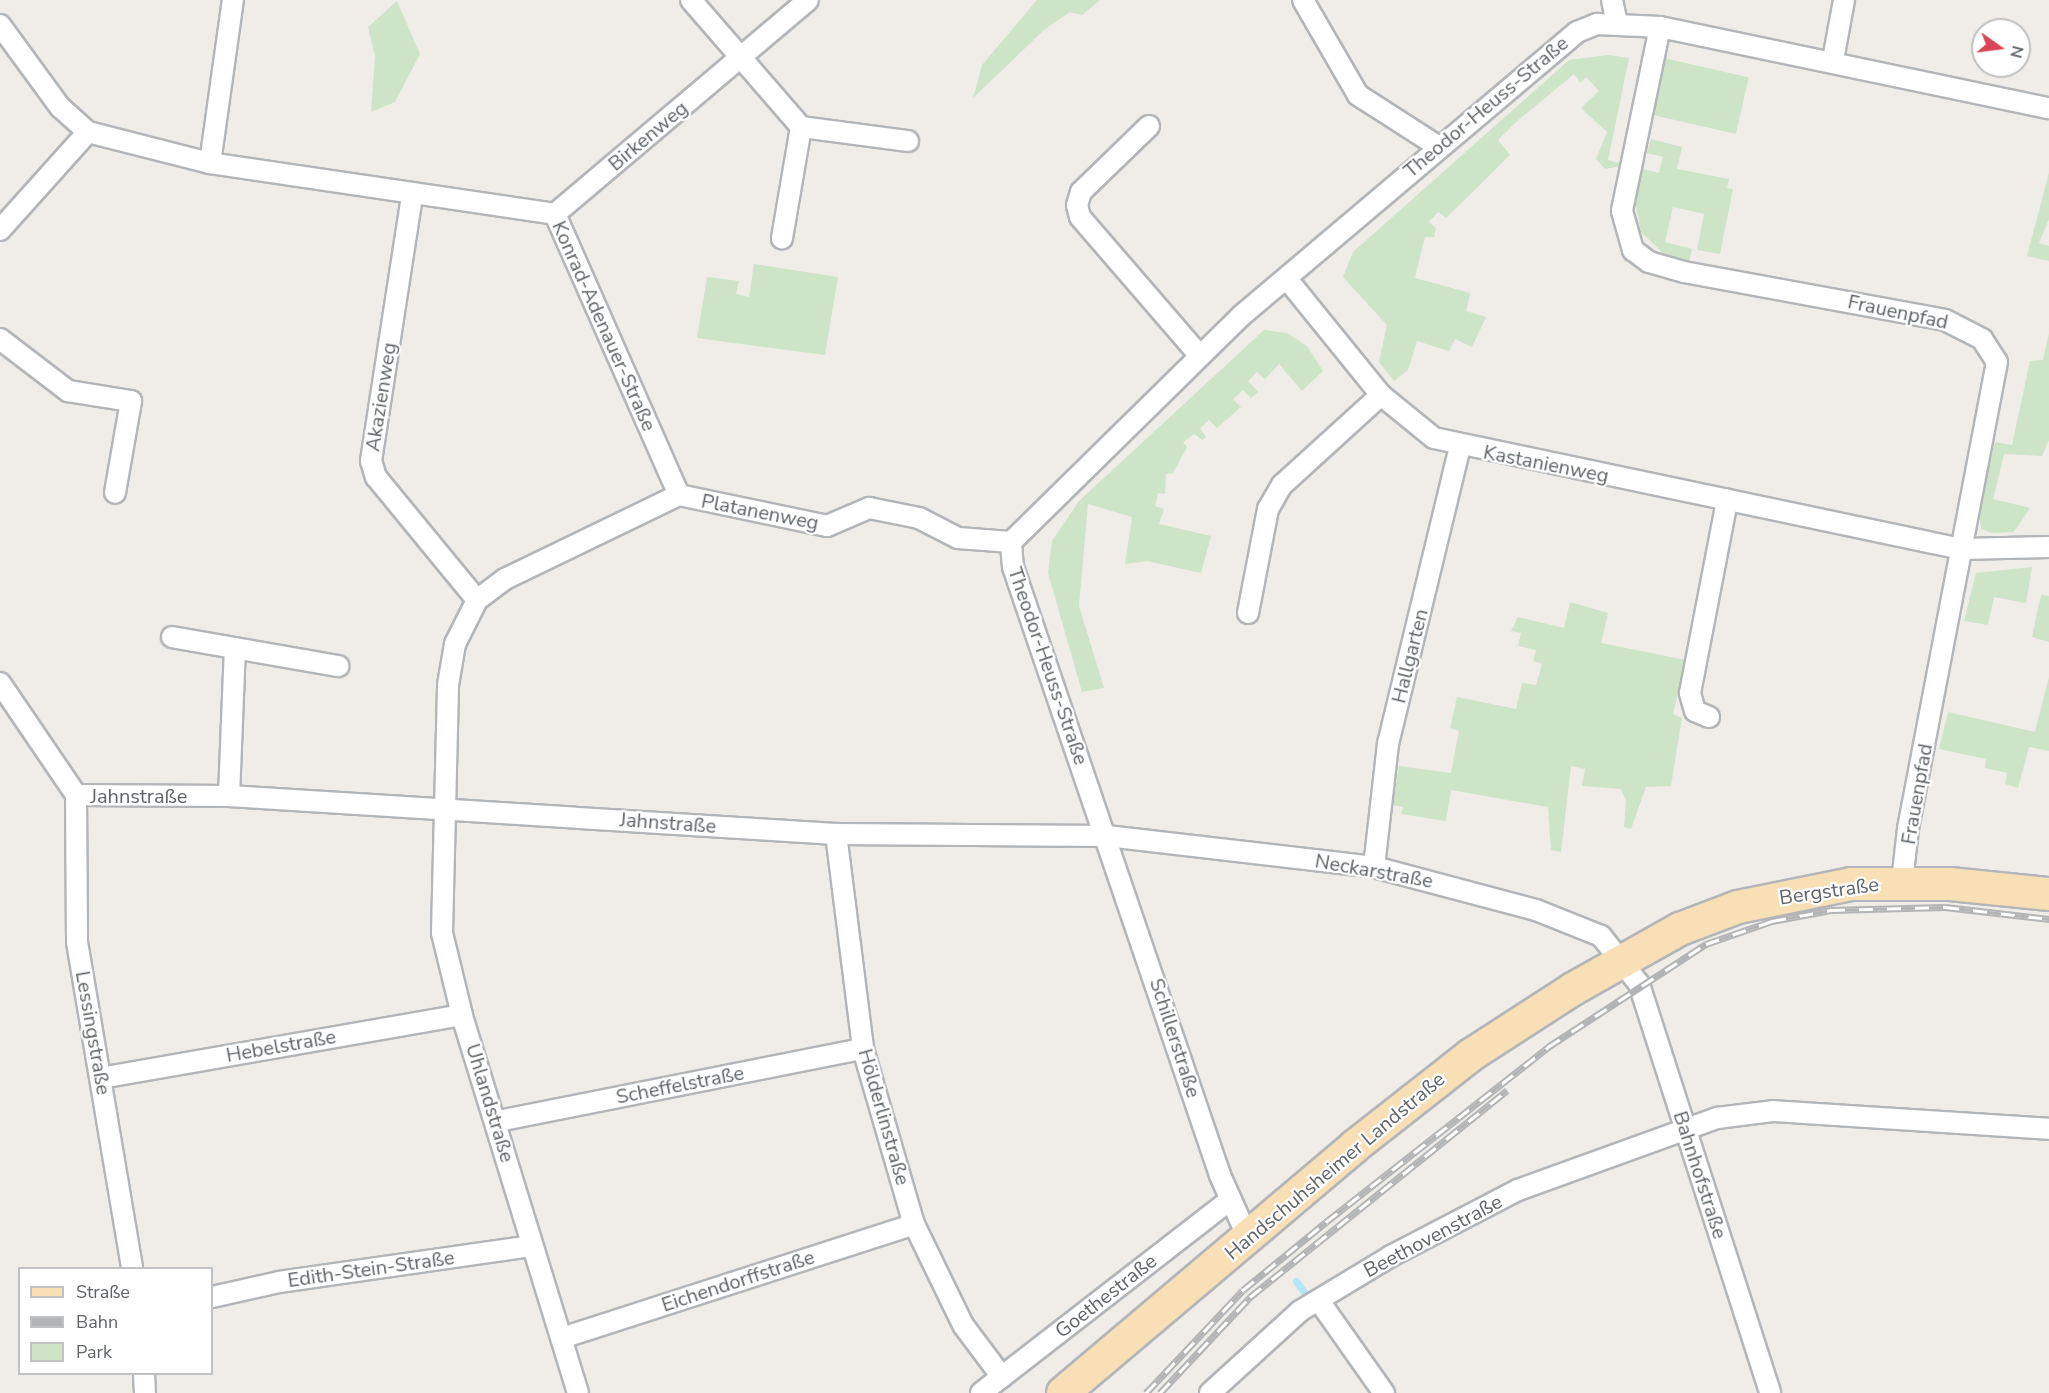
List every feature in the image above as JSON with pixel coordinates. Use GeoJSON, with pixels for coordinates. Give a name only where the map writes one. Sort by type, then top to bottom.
{"type":"FeatureCollection","features":[{"type":"Feature","properties":{"kind":"main road","name":"Bergstraße"},"geometry":{"type":"LineString","coordinates":[[1622,961],[1738,907],[1851,884],[1902,882],[2049,894]]}},
{"type":"Feature","properties":{"kind":"main road","name":"Handschuhsheimer Landstraße"},"geometry":{"type":"LineString","coordinates":[[1064,1393],[1471,1055],[1622,961]]}},
{"type":"Feature","properties":{"kind":"street"},"geometry":{"type":"LineString","coordinates":[[210,163],[233,0]]}},
{"type":"Feature","properties":{"kind":"street"},"geometry":{"type":"LineString","coordinates":[[691,0],[801,127],[908,141]]}},
{"type":"Feature","properties":{"kind":"street","name":"Birkenweg"},"geometry":{"type":"LineString","coordinates":[[555,214],[808,0]]}},
{"type":"Feature","properties":{"kind":"street"},"geometry":{"type":"LineString","coordinates":[[1303,0],[1358,95],[1439,147]]}},
{"type":"Feature","properties":{"kind":"street"},"geometry":{"type":"LineString","coordinates":[[1612,0],[1617,23]]}},
{"type":"Feature","properties":{"kind":"street"},"geometry":{"type":"LineString","coordinates":[[1833,60],[1844,0]]}},
{"type":"Feature","properties":{"kind":"street","name":"Theodor-Heuss-Straße"},"geometry":{"type":"LineString","coordinates":[[1107,836],[1012,567],[1011,542],[1199,355],[1553,46],[1597,24],[1617,23],[1660,27],[1833,60],[2049,108]]}},
{"type":"Feature","properties":{"kind":"street","name":"Konrad-Adenauer-Straße"},"geometry":{"type":"LineString","coordinates":[[0,25],[60,107],[88,132],[210,163],[412,196],[555,214],[679,495]]}},
{"type":"Feature","properties":{"kind":"street","name":"Frauenpfad"},"geometry":{"type":"LineString","coordinates":[[1660,27],[1622,211],[1633,250],[1649,262],[1683,272],[1946,320],[1982,339],[1992,349],[1999,375],[1961,549],[1902,882]]}},
{"type":"Feature","properties":{"kind":"street"},"geometry":{"type":"LineString","coordinates":[[1149,126],[1081,192],[1077,205],[1080,217],[1199,355]]}},
{"type":"Feature","properties":{"kind":"street"},"geometry":{"type":"LineString","coordinates":[[782,238],[801,127]]}},
{"type":"Feature","properties":{"kind":"street"},"geometry":{"type":"LineString","coordinates":[[0,230],[88,132]]}},
{"type":"Feature","properties":{"kind":"street","name":"Akazienweg"},"geometry":{"type":"LineString","coordinates":[[412,196],[371,461],[376,477],[477,600]]}},
{"type":"Feature","properties":{"kind":"street","name":"Kastanienweg"},"geometry":{"type":"LineString","coordinates":[[1287,279],[1381,395],[1434,438],[1460,447],[1961,549],[2049,548]]}},
{"type":"Feature","properties":{"kind":"street"},"geometry":{"type":"LineString","coordinates":[[0,339],[68,391],[131,401],[115,493]]}},
{"type":"Feature","properties":{"kind":"street"},"geometry":{"type":"LineString","coordinates":[[1248,613],[1268,508],[1282,485],[1381,395]]}},
{"type":"Feature","properties":{"kind":"street","name":"Hallgarten"},"geometry":{"type":"LineString","coordinates":[[1374,867],[1388,744],[1460,447]]}},
{"type":"Feature","properties":{"kind":"street"},"geometry":{"type":"LineString","coordinates":[[444,807],[448,685],[455,644],[477,600],[505,579],[679,495]]}},
{"type":"Feature","properties":{"kind":"street","name":"Platanenweg"},"geometry":{"type":"LineString","coordinates":[[679,495],[827,526],[869,508],[918,518],[958,538],[1011,542]]}},
{"type":"Feature","properties":{"kind":"street"},"geometry":{"type":"LineString","coordinates":[[1709,717],[1695,711],[1690,687],[1727,500]]}},
{"type":"Feature","properties":{"kind":"street"},"geometry":{"type":"LineString","coordinates":[[172,637],[338,666]]}},
{"type":"Feature","properties":{"kind":"street"},"geometry":{"type":"LineString","coordinates":[[229,796],[236,648]]}},
{"type":"Feature","properties":{"kind":"street","name":"Jahnstraße"},"geometry":{"type":"LineString","coordinates":[[0,683],[76,795],[229,796],[444,807],[836,834],[1107,836]]}},
{"type":"Feature","properties":{"kind":"street","name":"Lessingstraße"},"geometry":{"type":"LineString","coordinates":[[76,795],[77,942],[132,1267]]}},
{"type":"Feature","properties":{"kind":"street","name":"Uhlandstraße"},"geometry":{"type":"LineString","coordinates":[[444,807],[442,933],[462,1015],[498,1121],[532,1246],[578,1393]]}},
{"type":"Feature","properties":{"kind":"street","name":"Hölderlinstraße"},"geometry":{"type":"LineString","coordinates":[[836,834],[863,1049],[914,1224],[963,1325],[1002,1377]]}},
{"type":"Feature","properties":{"kind":"street","name":"Neckarstraße"},"geometry":{"type":"LineString","coordinates":[[1107,836],[1374,867],[1536,910],[1601,936],[1622,961]]}},
{"type":"Feature","properties":{"kind":"street","name":"Schillerstraße"},"geometry":{"type":"LineString","coordinates":[[1107,836],[1231,1199],[1248,1238]]}},
{"type":"Feature","properties":{"kind":"street","name":"Bahnhofstraße"},"geometry":{"type":"LineString","coordinates":[[1622,961],[1639,984],[1770,1393]]}},
{"type":"Feature","properties":{"kind":"street","name":"Hebelstraße"},"geometry":{"type":"LineString","coordinates":[[101,1078],[462,1015]]}},
{"type":"Feature","properties":{"kind":"street","name":"Scheffelstraße"},"geometry":{"type":"LineString","coordinates":[[498,1121],[863,1049]]}},
{"type":"Feature","properties":{"kind":"street","name":"Beethovenstraße"},"geometry":{"type":"LineString","coordinates":[[1210,1393],[1239,1363],[1319,1300],[1518,1190],[1717,1118],[1773,1111],[2049,1129]]}},
{"type":"Feature","properties":{"kind":"street","name":"Goethestraße"},"geometry":{"type":"LineString","coordinates":[[981,1393],[1231,1199]]}},
{"type":"Feature","properties":{"kind":"street","name":"Eichendorffstraße"},"geometry":{"type":"LineString","coordinates":[[562,1338],[914,1224]]}},
{"type":"Feature","properties":{"kind":"street","name":"Edith-Stein-Straße"},"geometry":{"type":"LineString","coordinates":[[213,1298],[279,1282],[532,1246]]}},
{"type":"Feature","properties":{"kind":"street"},"geometry":{"type":"LineString","coordinates":[[1319,1300],[1384,1393]]}},
{"type":"Feature","properties":{"kind":"street"},"geometry":{"type":"LineString","coordinates":[[144,1375],[145,1393]]}},
{"type":"Feature","properties":{"kind":"green space"},"geometry":{"type":"Polygon","coordinates":[[[1037,0],[1100,0],[1082,15],[1070,12],[1045,29],[973,98],[982,65],[1037,0]]]}},
{"type":"Feature","properties":{"kind":"green space"},"geometry":{"type":"Polygon","coordinates":[[[397,1],[420,54],[395,102],[371,112],[375,56],[368,27],[397,1]]]}},
{"type":"Feature","properties":{"kind":"green space"},"geometry":{"type":"Polygon","coordinates":[[[1609,55],[1629,58],[1608,160],[1626,165],[1605,169],[1596,159],[1607,132],[1581,108],[1599,91],[1586,77],[1580,83],[1574,74],[1516,122],[1498,140],[1510,155],[1446,218],[1438,212],[1429,222],[1436,228],[1434,237],[1425,237],[1415,278],[1470,293],[1466,311],[1486,317],[1472,347],[1455,339],[1449,351],[1417,341],[1408,370],[1394,381],[1379,362],[1387,325],[1343,277],[1353,252],[1569,60],[1609,55]]]}},
{"type":"Feature","properties":{"kind":"green space"},"geometry":{"type":"Polygon","coordinates":[[[1664,58],[1749,78],[1736,134],[1651,115],[1664,58]]]}},
{"type":"Feature","properties":{"kind":"green space"},"geometry":{"type":"Polygon","coordinates":[[[1651,139],[1682,147],[1677,169],[1729,179],[1727,188],[1733,189],[1720,254],[1697,250],[1704,214],[1673,207],[1665,242],[1692,249],[1689,262],[1663,253],[1641,232],[1635,199],[1643,169],[1659,173],[1663,157],[1647,153],[1651,139]]]}},
{"type":"Feature","properties":{"kind":"green space"},"geometry":{"type":"Polygon","coordinates":[[[2049,172],[2049,219],[2039,243],[2049,246],[2049,261],[2027,256],[2049,172]]]}},
{"type":"Feature","properties":{"kind":"green space"},"geometry":{"type":"Polygon","coordinates":[[[754,264],[838,277],[825,355],[697,338],[707,277],[739,281],[736,294],[749,297],[754,264]]]}},
{"type":"Feature","properties":{"kind":"green space"},"geometry":{"type":"Polygon","coordinates":[[[1264,330],[1287,333],[1307,346],[1323,371],[1302,391],[1279,364],[1265,379],[1257,372],[1248,381],[1258,392],[1251,398],[1243,390],[1233,399],[1241,407],[1217,428],[1209,420],[1200,428],[1206,437],[1202,440],[1194,434],[1183,442],[1187,447],[1173,473],[1166,474],[1165,494],[1158,493],[1155,506],[1164,509],[1159,524],[1211,536],[1201,573],[1147,561],[1125,564],[1132,517],[1088,504],[1079,606],[1104,688],[1082,692],[1048,573],[1052,541],[1079,501],[1264,330]]]}},
{"type":"Feature","properties":{"kind":"green space"},"geometry":{"type":"Polygon","coordinates":[[[2049,333],[2049,440],[2042,456],[2004,454],[1993,499],[2030,508],[2014,532],[1992,533],[1981,529],[1979,509],[1995,442],[2012,445],[2030,361],[2043,360],[2049,333]]]}},
{"type":"Feature","properties":{"kind":"green space"},"geometry":{"type":"Polygon","coordinates":[[[2032,567],[2026,603],[1994,597],[1988,625],[1964,621],[1976,573],[2032,567]]]}},
{"type":"Feature","properties":{"kind":"green space"},"geometry":{"type":"Polygon","coordinates":[[[2041,595],[2049,596],[2049,642],[2032,637],[2041,595]]]}},
{"type":"Feature","properties":{"kind":"green space"},"geometry":{"type":"Polygon","coordinates":[[[1570,602],[1608,613],[1601,643],[1686,660],[1673,714],[1682,718],[1671,786],[1646,787],[1631,829],[1624,827],[1626,801],[1621,789],[1582,786],[1585,769],[1571,766],[1561,852],[1551,850],[1548,807],[1451,790],[1446,821],[1401,814],[1403,807],[1393,805],[1399,766],[1451,773],[1459,731],[1450,728],[1457,697],[1516,709],[1522,683],[1536,685],[1542,664],[1533,661],[1536,650],[1518,646],[1521,633],[1511,631],[1518,617],[1564,628],[1570,602]]]}},
{"type":"Feature","properties":{"kind":"green space"},"geometry":{"type":"Polygon","coordinates":[[[2049,677],[2049,751],[2029,747],[2018,788],[2005,784],[2007,773],[1985,768],[1986,759],[1939,749],[1948,712],[2035,732],[2049,677]]]}},
{"type":"Feature","properties":{"kind":"waterway"},"geometry":{"type":"LineString","coordinates":[[1296,1281],[1304,1292]]}},
{"type":"Feature","properties":{"kind":"railway"},"geometry":{"type":"LineString","coordinates":[[1146,1393],[1243,1290],[1326,1222],[1548,1047],[1706,944],[1772,921],[1831,910],[1945,907],[2049,919]]}},
{"type":"Feature","properties":{"kind":"railway"},"geometry":{"type":"LineString","coordinates":[[1160,1393],[1250,1297],[1507,1090]]}}]}
